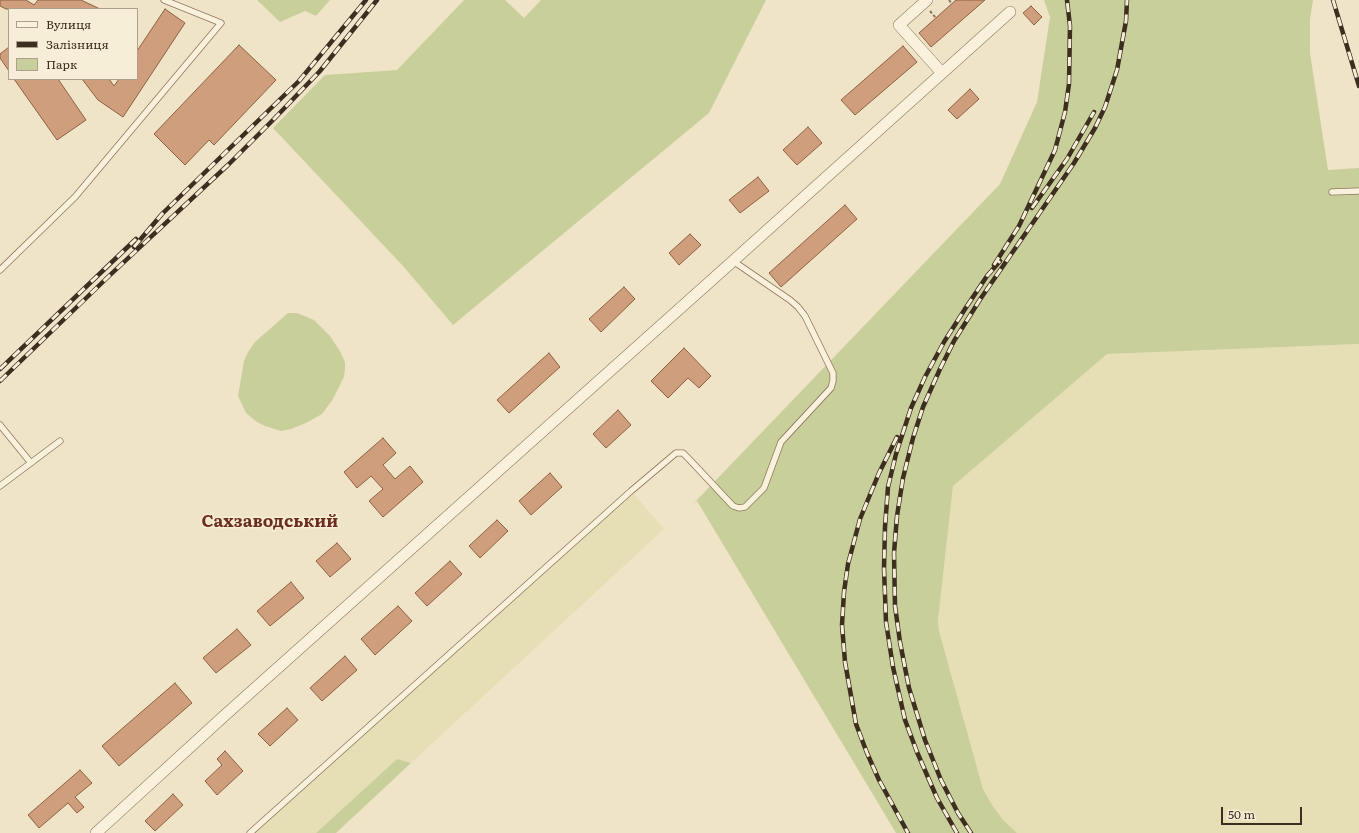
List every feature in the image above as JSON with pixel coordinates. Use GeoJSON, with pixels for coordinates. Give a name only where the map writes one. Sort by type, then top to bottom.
{"type":"FeatureCollection","features":[{"type":"Feature","properties":{"kind":"street"},"geometry":{"type":"LineString","coordinates":[[927,0],[899,25],[942,73]]}},
{"type":"Feature","properties":{"kind":"street"},"geometry":{"type":"LineString","coordinates":[[96,833],[1010,12]]}},
{"type":"Feature","properties":{"kind":"lane"},"geometry":{"type":"LineString","coordinates":[[0,270],[74,197],[221,23],[164,0]]}},
{"type":"Feature","properties":{"kind":"lane"},"geometry":{"type":"LineString","coordinates":[[1332,192],[1359,191]]}},
{"type":"Feature","properties":{"kind":"lane"},"geometry":{"type":"LineString","coordinates":[[250,833],[631,491],[676,453],[683,453],[733,506],[739,508],[746,507],[764,488],[782,442],[831,388],[833,373],[805,316],[798,307],[734,261]]}},
{"type":"Feature","properties":{"kind":"lane"},"geometry":{"type":"LineString","coordinates":[[0,425],[31,463]]}},
{"type":"Feature","properties":{"kind":"lane"},"geometry":{"type":"LineString","coordinates":[[0,486],[60,441]]}},
{"type":"Feature","properties":{"kind":"path"},"geometry":{"type":"LineString","coordinates":[[949,0],[952,4]]}},
{"type":"Feature","properties":{"kind":"shaded area"},"geometry":{"type":"Polygon","coordinates":[[[1359,344],[1359,833],[1017,833],[1003,820],[983,789],[939,631],[938,620],[953,486],[1106,354],[1359,344]]]}},
{"type":"Feature","properties":{"kind":"shaded area"},"geometry":{"type":"Polygon","coordinates":[[[631,491],[664,529],[411,763],[397,759],[316,833],[250,833],[631,491]]]}},
{"type":"Feature","properties":{"kind":"green space"},"geometry":{"type":"Polygon","coordinates":[[[257,0],[330,0],[316,16],[305,11],[280,22],[257,0]]]}},
{"type":"Feature","properties":{"kind":"green space"},"geometry":{"type":"Polygon","coordinates":[[[464,0],[505,0],[524,18],[541,0],[766,0],[709,113],[453,325],[403,266],[273,128],[325,75],[397,70],[464,0]]]}},
{"type":"Feature","properties":{"kind":"green space"},"geometry":{"type":"Polygon","coordinates":[[[1044,0],[1313,0],[1310,19],[1310,53],[1328,170],[1359,168],[1359,344],[1107,354],[953,486],[938,620],[939,631],[983,789],[1003,820],[1017,833],[896,833],[697,501],[693,504],[1000,184],[1037,102],[1050,17],[1044,0]]]}},
{"type":"Feature","properties":{"kind":"green space"},"geometry":{"type":"Polygon","coordinates":[[[288,313],[297,313],[314,320],[330,336],[341,353],[345,362],[345,369],[344,377],[333,399],[322,414],[306,423],[281,431],[257,422],[246,413],[238,396],[244,361],[248,352],[255,342],[288,313]]]}},
{"type":"Feature","properties":{"kind":"green space"},"geometry":{"type":"Polygon","coordinates":[[[397,759],[411,763],[336,833],[316,833],[397,759]]]}},
{"type":"Feature","properties":{"kind":"building"},"geometry":{"type":"Polygon","coordinates":[[[0,0],[26,0],[34,5],[38,0],[81,0],[98,8],[6,9],[0,6],[0,0]]]}},
{"type":"Feature","properties":{"kind":"building"},"geometry":{"type":"Polygon","coordinates":[[[956,0],[985,0],[931,47],[919,33],[956,0]]]}},
{"type":"Feature","properties":{"kind":"building"},"geometry":{"type":"Polygon","coordinates":[[[1031,6],[1042,17],[1034,25],[1023,13],[1031,6]]]}},
{"type":"Feature","properties":{"kind":"building"},"geometry":{"type":"Polygon","coordinates":[[[165,9],[185,23],[123,117],[98,100],[83,80],[110,80],[114,86],[118,80],[138,80],[138,50],[165,9]]]}},
{"type":"Feature","properties":{"kind":"building"},"geometry":{"type":"Polygon","coordinates":[[[239,45],[276,80],[214,145],[209,140],[185,165],[154,134],[239,45]]]}},
{"type":"Feature","properties":{"kind":"building"},"geometry":{"type":"Polygon","coordinates":[[[903,46],[917,62],[855,115],[841,100],[903,46]]]}},
{"type":"Feature","properties":{"kind":"building"},"geometry":{"type":"Polygon","coordinates":[[[8,48],[8,70],[0,58],[0,54],[8,48]]]}},
{"type":"Feature","properties":{"kind":"building"},"geometry":{"type":"Polygon","coordinates":[[[15,80],[59,80],[86,120],[57,140],[15,80]]]}},
{"type":"Feature","properties":{"kind":"building"},"geometry":{"type":"Polygon","coordinates":[[[970,89],[979,99],[957,119],[948,110],[970,89]]]}},
{"type":"Feature","properties":{"kind":"building"},"geometry":{"type":"Polygon","coordinates":[[[808,127],[822,143],[797,165],[783,150],[808,127]]]}},
{"type":"Feature","properties":{"kind":"building"},"geometry":{"type":"Polygon","coordinates":[[[758,177],[769,191],[740,213],[729,200],[758,177]]]}},
{"type":"Feature","properties":{"kind":"building"},"geometry":{"type":"Polygon","coordinates":[[[845,205],[857,219],[781,287],[769,273],[845,205]]]}},
{"type":"Feature","properties":{"kind":"building"},"geometry":{"type":"Polygon","coordinates":[[[690,234],[701,245],[679,265],[669,253],[690,234]]]}},
{"type":"Feature","properties":{"kind":"building"},"geometry":{"type":"Polygon","coordinates":[[[624,287],[635,299],[601,332],[589,319],[624,287]]]}},
{"type":"Feature","properties":{"kind":"building"},"geometry":{"type":"Polygon","coordinates":[[[684,348],[711,376],[699,388],[688,378],[668,398],[651,381],[684,348]]]}},
{"type":"Feature","properties":{"kind":"building"},"geometry":{"type":"Polygon","coordinates":[[[549,353],[560,367],[509,413],[497,400],[549,353]]]}},
{"type":"Feature","properties":{"kind":"building"},"geometry":{"type":"Polygon","coordinates":[[[618,410],[631,425],[606,448],[593,434],[618,410]]]}},
{"type":"Feature","properties":{"kind":"building"},"geometry":{"type":"Polygon","coordinates":[[[383,438],[396,453],[383,465],[395,479],[410,466],[423,482],[383,517],[369,501],[383,489],[371,476],[357,488],[344,472],[383,438]]]}},
{"type":"Feature","properties":{"kind":"building"},"geometry":{"type":"Polygon","coordinates":[[[550,473],[562,487],[531,515],[519,501],[550,473]]]}},
{"type":"Feature","properties":{"kind":"building"},"geometry":{"type":"Polygon","coordinates":[[[497,520],[508,531],[480,558],[469,546],[497,520]]]}},
{"type":"Feature","properties":{"kind":"building"},"geometry":{"type":"Polygon","coordinates":[[[337,543],[351,559],[330,577],[316,561],[337,543]]]}},
{"type":"Feature","properties":{"kind":"building"},"geometry":{"type":"Polygon","coordinates":[[[450,561],[462,574],[427,606],[415,593],[450,561]]]}},
{"type":"Feature","properties":{"kind":"building"},"geometry":{"type":"Polygon","coordinates":[[[291,582],[304,598],[270,626],[257,611],[291,582]]]}},
{"type":"Feature","properties":{"kind":"building"},"geometry":{"type":"Polygon","coordinates":[[[398,606],[412,621],[375,655],[361,639],[398,606]]]}},
{"type":"Feature","properties":{"kind":"building"},"geometry":{"type":"Polygon","coordinates":[[[237,629],[251,645],[216,673],[203,658],[237,629]]]}},
{"type":"Feature","properties":{"kind":"building"},"geometry":{"type":"Polygon","coordinates":[[[345,656],[357,670],[322,701],[310,688],[345,656]]]}},
{"type":"Feature","properties":{"kind":"building"},"geometry":{"type":"Polygon","coordinates":[[[175,683],[192,703],[119,766],[102,746],[175,683]]]}},
{"type":"Feature","properties":{"kind":"building"},"geometry":{"type":"Polygon","coordinates":[[[287,708],[298,720],[270,746],[258,734],[287,708]]]}},
{"type":"Feature","properties":{"kind":"building"},"geometry":{"type":"Polygon","coordinates":[[[225,751],[243,771],[217,795],[205,781],[222,765],[217,759],[225,751]]]}},
{"type":"Feature","properties":{"kind":"building"},"geometry":{"type":"Polygon","coordinates":[[[80,770],[92,783],[75,797],[84,807],[77,813],[68,803],[39,828],[28,815],[80,770]]]}},
{"type":"Feature","properties":{"kind":"building"},"geometry":{"type":"Polygon","coordinates":[[[173,794],[183,805],[155,831],[145,821],[173,794]]]}},
{"type":"Feature","properties":{"kind":"railway"},"geometry":{"type":"LineString","coordinates":[[134,247],[162,214],[299,81],[366,0]]}},
{"type":"Feature","properties":{"kind":"railway"},"geometry":{"type":"LineString","coordinates":[[0,381],[109,276],[229,164],[274,119],[320,71],[377,0]]}},
{"type":"Feature","properties":{"kind":"railway"},"geometry":{"type":"LineString","coordinates":[[994,265],[1019,226],[1055,150],[1065,112],[1069,84],[1070,26],[1067,0]]}},
{"type":"Feature","properties":{"kind":"railway"},"geometry":{"type":"LineString","coordinates":[[971,833],[958,813],[941,780],[925,740],[909,688],[900,642],[895,606],[894,553],[897,516],[903,478],[913,438],[923,407],[954,341],[981,298],[1074,163],[1095,128],[1105,107],[1117,70],[1126,21],[1127,0]]}},
{"type":"Feature","properties":{"kind":"railway"},"geometry":{"type":"LineString","coordinates":[[1333,0],[1359,86]]}},
{"type":"Feature","properties":{"kind":"railway"},"geometry":{"type":"LineString","coordinates":[[1032,208],[1067,159],[1094,112]]}},
{"type":"Feature","properties":{"kind":"railway"},"geometry":{"type":"LineString","coordinates":[[0,369],[136,239]]}},
{"type":"Feature","properties":{"kind":"railway"},"geometry":{"type":"LineString","coordinates":[[957,833],[937,798],[917,752],[905,720],[893,667],[886,622],[884,568],[888,487],[896,454],[911,408],[925,377],[944,342],[965,309],[987,276],[1000,261]]}},
{"type":"Feature","properties":{"kind":"railway"},"geometry":{"type":"LineString","coordinates":[[897,437],[879,473],[860,519],[848,564],[844,592],[842,625],[845,662],[856,724],[879,780],[908,833]]}},
{"type":"Feature","properties":{"kind":"district","name":"Сахзаводський"},"geometry":{"type":"Point","coordinates":[270,522]}}]}
